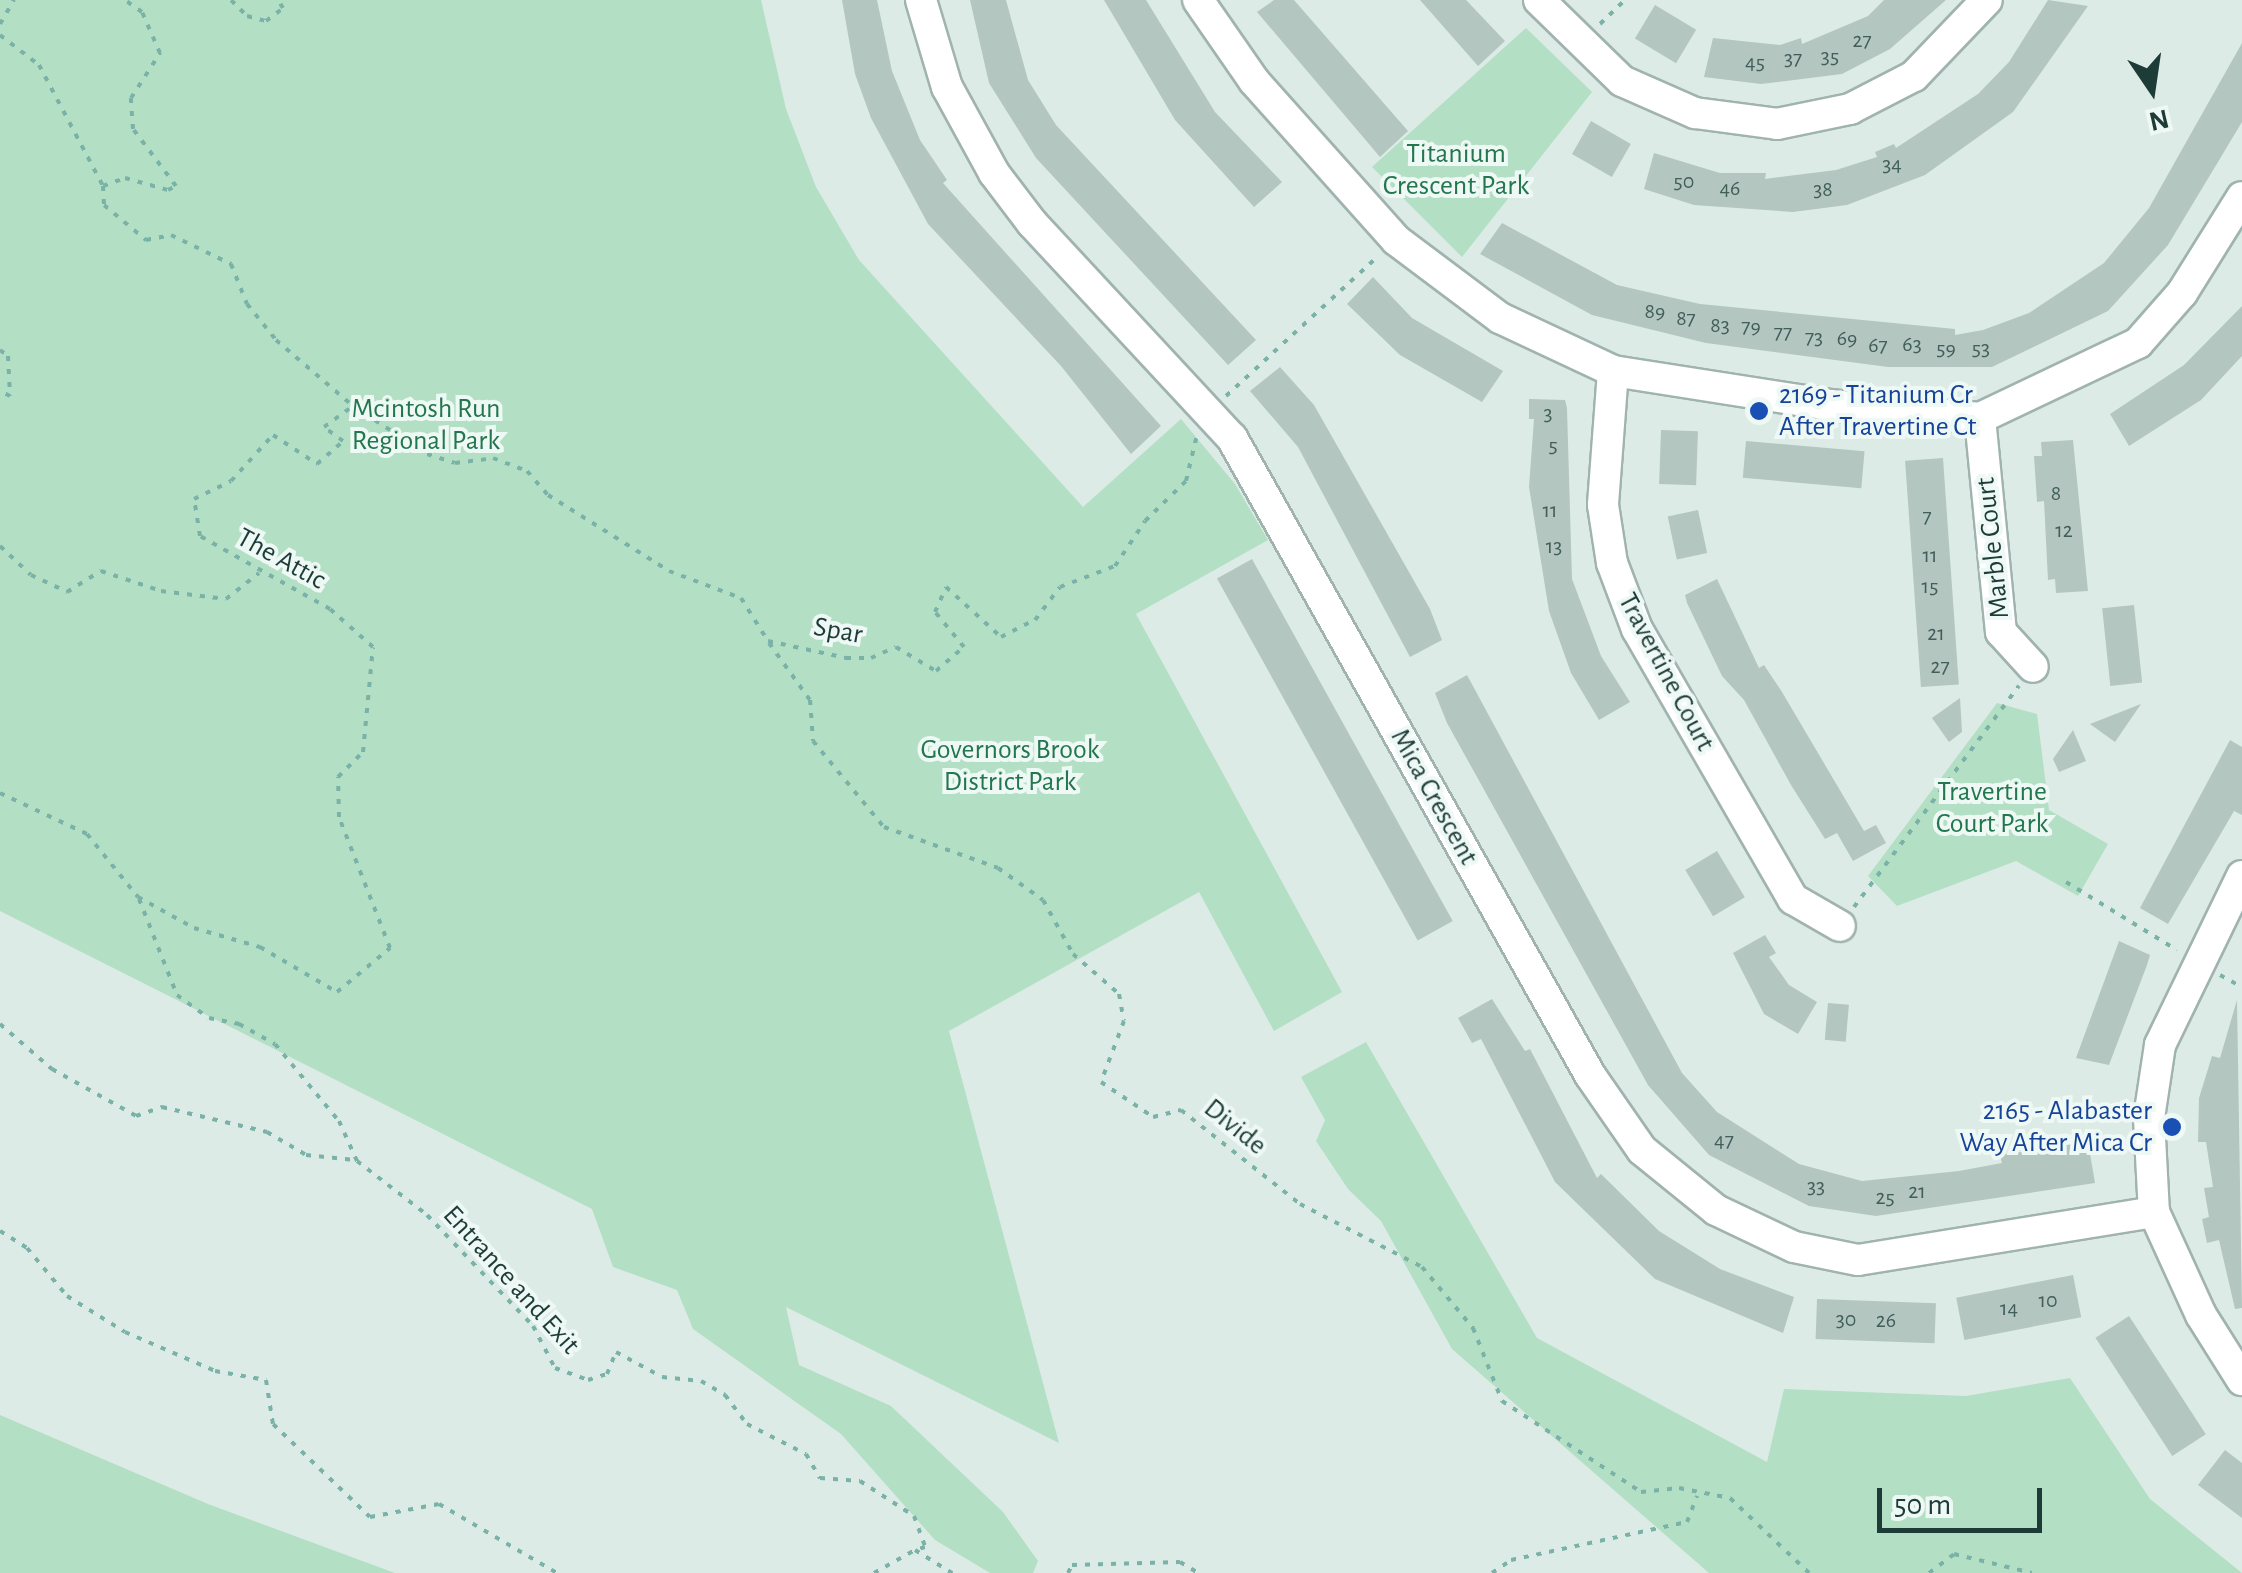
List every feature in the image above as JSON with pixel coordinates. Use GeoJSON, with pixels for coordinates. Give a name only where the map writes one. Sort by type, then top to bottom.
{"type":"FeatureCollection","features":[{"type":"Feature","properties":{"kind":"street","name":"Mica Crescent"},"geometry":{"type":"LineString","coordinates":[[921,0],[947,86],[994,173],[1232,438],[1590,1075],[1642,1150],[1716,1210],[1794,1248],[1858,1260],[2154,1212]]}},
{"type":"Feature","properties":{"kind":"street"},"geometry":{"type":"LineString","coordinates":[[1198,0],[1254,82],[1396,240],[1500,318],[1613,371],[1830,405],[1980,418],[2138,343],[2182,293],[2242,197]]}},
{"type":"Feature","properties":{"kind":"street"},"geometry":{"type":"LineString","coordinates":[[1539,0],[1622,81],[1695,113],[1778,124],[1850,109],[1914,76],[1986,0]]}},
{"type":"Feature","properties":{"kind":"street","name":"Travertine Court"},"geometry":{"type":"LineString","coordinates":[[1613,371],[1603,506],[1612,563],[1637,629],[1794,899],[1840,926]]}},
{"type":"Feature","properties":{"kind":"street","name":"Marble Court"},"geometry":{"type":"LineString","coordinates":[[1980,418],[2001,632],[2033,667]]}},
{"type":"Feature","properties":{"kind":"street"},"geometry":{"type":"LineString","coordinates":[[2242,876],[2160,1045],[2148,1118],[2154,1212],[2201,1315],[2242,1380]]}},
{"type":"Feature","properties":{"kind":"path"},"geometry":{"type":"LineString","coordinates":[[0,24],[14,0]]}},
{"type":"Feature","properties":{"kind":"path"},"geometry":{"type":"LineString","coordinates":[[103,186],[125,178],[168,190],[176,186],[133,130],[132,98],[160,53],[142,12],[125,0]]}},
{"type":"Feature","properties":{"kind":"path"},"geometry":{"type":"LineString","coordinates":[[231,0],[247,16],[266,21],[283,8],[278,0]]}},
{"type":"Feature","properties":{"kind":"path"},"geometry":{"type":"LineString","coordinates":[[0,35],[39,65],[103,186],[104,205],[146,240],[171,234],[231,264],[247,304],[276,340],[353,406],[427,454],[456,463],[494,458],[527,471],[548,495],[669,571],[741,598],[768,641]]}},
{"type":"Feature","properties":{"kind":"path"},"geometry":{"type":"LineString","coordinates":[[1208,412],[1396,240]]}},
{"type":"Feature","properties":{"kind":"path"},"geometry":{"type":"LineString","coordinates":[[0,350],[8,356],[10,396],[0,391]]}},
{"type":"Feature","properties":{"kind":"path","name":"The Attic"},"geometry":{"type":"LineString","coordinates":[[0,793],[87,834],[138,896],[194,928],[260,947],[337,992],[390,948],[339,817],[338,777],[362,752],[373,646],[330,609],[200,536],[194,499],[231,481],[273,435],[316,464],[344,441],[324,427],[353,406]]}},
{"type":"Feature","properties":{"kind":"path","name":"Spar"},"geometry":{"type":"LineString","coordinates":[[768,641],[846,658],[871,658],[896,647],[936,671],[964,646],[935,612],[946,587],[988,629],[1001,636],[1018,630],[1035,620],[1060,587],[1115,566],[1145,521],[1186,480],[1188,452],[1208,412]]}},
{"type":"Feature","properties":{"kind":"path"},"geometry":{"type":"LineString","coordinates":[[0,546],[31,576],[67,592],[101,570],[160,591],[226,598],[259,572]]}},
{"type":"Feature","properties":{"kind":"path","name":"Divide"},"geometry":{"type":"LineString","coordinates":[[768,641],[810,700],[813,742],[884,826],[998,868],[1043,900],[1074,954],[1119,994],[1124,1021],[1100,1082],[1153,1117],[1181,1110],[1300,1204],[1422,1267],[1473,1328],[1502,1401],[1641,1492],[1679,1488],[1697,1496],[1730,1498],[1809,1573]]}},
{"type":"Feature","properties":{"kind":"path"},"geometry":{"type":"LineString","coordinates":[[1840,926],[2033,667]]}},
{"type":"Feature","properties":{"kind":"path"},"geometry":{"type":"LineString","coordinates":[[2066,882],[2242,986]]}},
{"type":"Feature","properties":{"kind":"path","name":"Entrance and Exit"},"geometry":{"type":"LineString","coordinates":[[138,896],[177,995],[209,1018],[239,1024],[275,1044],[339,1121],[357,1160],[428,1215],[532,1326],[555,1368],[588,1380],[606,1374],[616,1352],[662,1377],[701,1381],[726,1394],[747,1424],[806,1454],[820,1478],[860,1481],[914,1516],[925,1546],[915,1550]]}},
{"type":"Feature","properties":{"kind":"path"},"geometry":{"type":"LineString","coordinates":[[0,1024],[52,1069],[136,1116],[162,1107],[266,1132],[306,1154],[357,1160]]}},
{"type":"Feature","properties":{"kind":"path"},"geometry":{"type":"LineString","coordinates":[[0,1230],[27,1248],[67,1296],[124,1332],[215,1372],[266,1380],[273,1424],[370,1517],[439,1504],[557,1573]]}},
{"type":"Feature","properties":{"kind":"path"},"geometry":{"type":"LineString","coordinates":[[1492,1573],[1511,1560],[1687,1522],[1697,1496]]}},
{"type":"Feature","properties":{"kind":"path"},"geometry":{"type":"LineString","coordinates":[[874,1573],[915,1550],[952,1573]]}},
{"type":"Feature","properties":{"kind":"path"},"geometry":{"type":"LineString","coordinates":[[1929,1573],[1954,1554],[2032,1573]]}},
{"type":"Feature","properties":{"kind":"path"},"geometry":{"type":"LineString","coordinates":[[1068,1573],[1072,1566],[1180,1562],[1198,1573]]}},
{"type":"Feature","properties":{"kind":"green space","name":"Mcintosh Run Regional Park"},"geometry":{"type":"Polygon","coordinates":[[[0,0],[761,0],[786,109],[816,187],[859,260],[1083,507],[1181,419],[1235,484],[1268,540],[1136,614],[1342,992],[1274,1031],[1199,892],[949,1031],[1059,1443],[786,1307],[799,1365],[891,1406],[1003,1512],[1038,1561],[1033,1573],[990,1573],[935,1540],[841,1434],[693,1329],[677,1290],[613,1267],[592,1209],[0,911],[0,0]]]}},
{"type":"Feature","properties":{"kind":"green space","name":"Titanium Crescent Park"},"geometry":{"type":"Polygon","coordinates":[[[1526,28],[1592,92],[1462,257],[1372,167],[1526,28]]]}},
{"type":"Feature","properties":{"kind":"green space","name":"Travertine Court Park"},"geometry":{"type":"Polygon","coordinates":[[[1997,703],[2037,714],[2049,810],[2108,844],[2078,896],[2016,861],[1897,906],[1868,876],[1997,703]]]}},
{"type":"Feature","properties":{"kind":"green space"},"geometry":{"type":"Polygon","coordinates":[[[1366,1042],[1537,1338],[1767,1462],[1784,1389],[1966,1396],[2070,1378],[2150,1499],[2242,1573],[1709,1573],[1452,1349],[1381,1221],[1348,1189],[1316,1141],[1325,1120],[1301,1077],[1366,1042]]]}},
{"type":"Feature","properties":{"kind":"green space"},"geometry":{"type":"Polygon","coordinates":[[[0,1415],[208,1504],[395,1573],[0,1573],[0,1415]]]}},
{"type":"Feature","properties":{"kind":"building"},"geometry":{"type":"Polygon","coordinates":[[[842,0],[877,0],[892,71],[920,140],[947,180],[943,183],[1161,426],[1131,454],[1061,366],[928,224],[871,118],[855,74],[842,0]]]}},
{"type":"Feature","properties":{"kind":"building"},"geometry":{"type":"Polygon","coordinates":[[[970,0],[1006,0],[1028,80],[1056,125],[1256,340],[1228,365],[1036,158],[989,83],[970,0]]]}},
{"type":"Feature","properties":{"kind":"building"},"geometry":{"type":"Polygon","coordinates":[[[1104,0],[1146,0],[1215,112],[1282,182],[1254,207],[1175,120],[1104,0]]]}},
{"type":"Feature","properties":{"kind":"building"},"geometry":{"type":"Polygon","coordinates":[[[1274,0],[1294,0],[1408,131],[1380,157],[1257,12],[1274,0]]]}},
{"type":"Feature","properties":{"kind":"building"},"geometry":{"type":"Polygon","coordinates":[[[1420,0],[1466,0],[1505,41],[1478,66],[1420,0]]]}},
{"type":"Feature","properties":{"kind":"building"},"geometry":{"type":"Polygon","coordinates":[[[1884,0],[1946,0],[1890,49],[1842,74],[1761,84],[1704,77],[1713,38],[1780,45],[1801,38],[1802,44],[1868,16],[1884,0]]]}},
{"type":"Feature","properties":{"kind":"building"},"geometry":{"type":"Polygon","coordinates":[[[2048,0],[2088,6],[2013,112],[1925,175],[1847,205],[1793,212],[1694,205],[1644,189],[1654,153],[1720,173],[1766,173],[1765,179],[1836,170],[1877,157],[1875,152],[1894,144],[1896,148],[1978,94],[2009,62],[2048,0]]]}},
{"type":"Feature","properties":{"kind":"building"},"geometry":{"type":"Polygon","coordinates":[[[1655,5],[1696,30],[1676,63],[1635,38],[1655,5]]]}},
{"type":"Feature","properties":{"kind":"building"},"geometry":{"type":"Polygon","coordinates":[[[2242,43],[2242,122],[2168,245],[2108,311],[1992,367],[1888,367],[1706,343],[1592,315],[1480,254],[1502,223],[1617,285],[1700,304],[1955,329],[1955,335],[1983,330],[2029,313],[2104,263],[2149,208],[2242,43]]]}},
{"type":"Feature","properties":{"kind":"building"},"geometry":{"type":"Polygon","coordinates":[[[1591,121],[1631,144],[1612,177],[1572,154],[1591,121]]]}},
{"type":"Feature","properties":{"kind":"building"},"geometry":{"type":"Polygon","coordinates":[[[1373,277],[1412,318],[1503,371],[1482,402],[1400,355],[1347,304],[1373,277]]]}},
{"type":"Feature","properties":{"kind":"building"},"geometry":{"type":"Polygon","coordinates":[[[2242,306],[2242,356],[2201,400],[2129,446],[2110,414],[2184,365],[2242,306]]]}},
{"type":"Feature","properties":{"kind":"building"},"geometry":{"type":"Polygon","coordinates":[[[1280,367],[1314,405],[1430,609],[1442,640],[1410,657],[1298,447],[1250,391],[1280,367]]]}},
{"type":"Feature","properties":{"kind":"building"},"geometry":{"type":"Polygon","coordinates":[[[1529,399],[1565,400],[1567,408],[1572,579],[1601,656],[1630,702],[1599,720],[1571,673],[1549,611],[1529,487],[1534,419],[1529,419],[1529,399]]]}},
{"type":"Feature","properties":{"kind":"building"},"geometry":{"type":"Polygon","coordinates":[[[1661,430],[1698,431],[1696,485],[1659,484],[1661,430]]]}},
{"type":"Feature","properties":{"kind":"building"},"geometry":{"type":"Polygon","coordinates":[[[2073,440],[2088,591],[2056,593],[2055,579],[2048,580],[2044,501],[2037,502],[2034,456],[2042,456],[2041,442],[2073,440]]]}},
{"type":"Feature","properties":{"kind":"building"},"geometry":{"type":"Polygon","coordinates":[[[1746,441],[1865,451],[1861,488],[1743,478],[1746,441]]]}},
{"type":"Feature","properties":{"kind":"building"},"geometry":{"type":"Polygon","coordinates":[[[1943,458],[1959,684],[1921,687],[1905,461],[1943,458]]]}},
{"type":"Feature","properties":{"kind":"building"},"geometry":{"type":"Polygon","coordinates":[[[1698,510],[1707,553],[1677,559],[1668,516],[1698,510]]]}},
{"type":"Feature","properties":{"kind":"building"},"geometry":{"type":"Polygon","coordinates":[[[1252,559],[1453,921],[1418,940],[1217,578],[1252,559]]]}},
{"type":"Feature","properties":{"kind":"building"},"geometry":{"type":"Polygon","coordinates":[[[1717,579],[1759,668],[1764,665],[1782,692],[1864,831],[1876,825],[1886,843],[1853,861],[1837,833],[1825,839],[1744,700],[1722,676],[1687,603],[1685,595],[1717,579]]]}},
{"type":"Feature","properties":{"kind":"building"},"geometry":{"type":"Polygon","coordinates":[[[2134,605],[2142,683],[2110,686],[2102,608],[2134,605]]]}},
{"type":"Feature","properties":{"kind":"building"},"geometry":{"type":"Polygon","coordinates":[[[1467,675],[1682,1073],[1717,1112],[1799,1164],[1862,1181],[1959,1171],[2002,1163],[2000,1155],[2088,1142],[2095,1183],[1876,1216],[1809,1206],[1709,1155],[1648,1085],[1447,723],[1435,693],[1467,675]]]}},
{"type":"Feature","properties":{"kind":"building"},"geometry":{"type":"Polygon","coordinates":[[[1960,698],[1962,732],[1949,742],[1932,718],[1960,698]]]}},
{"type":"Feature","properties":{"kind":"building"},"geometry":{"type":"Polygon","coordinates":[[[2141,704],[2115,742],[2090,724],[2141,704]]]}},
{"type":"Feature","properties":{"kind":"building"},"geometry":{"type":"Polygon","coordinates":[[[2073,730],[2086,761],[2059,772],[2053,759],[2073,730]]]}},
{"type":"Feature","properties":{"kind":"building"},"geometry":{"type":"Polygon","coordinates":[[[2230,740],[2242,747],[2242,815],[2234,811],[2168,924],[2140,908],[2230,740]]]}},
{"type":"Feature","properties":{"kind":"building"},"geometry":{"type":"Polygon","coordinates":[[[1717,851],[1745,897],[1713,916],[1685,870],[1717,851]]]}},
{"type":"Feature","properties":{"kind":"building"},"geometry":{"type":"Polygon","coordinates":[[[1765,935],[1776,953],[1769,957],[1789,985],[1817,1002],[1798,1034],[1764,1014],[1733,953],[1765,935]]]}},
{"type":"Feature","properties":{"kind":"building"},"geometry":{"type":"Polygon","coordinates":[[[2119,941],[2150,955],[2147,965],[2109,1065],[2076,1058],[2119,941]]]}},
{"type":"Feature","properties":{"kind":"building"},"geometry":{"type":"Polygon","coordinates":[[[1492,999],[1525,1051],[1530,1049],[1597,1178],[1601,1174],[1659,1231],[1720,1269],[1794,1297],[1783,1333],[1655,1279],[1555,1182],[1481,1039],[1472,1043],[1458,1018],[1492,999]]]}},
{"type":"Feature","properties":{"kind":"building"},"geometry":{"type":"Polygon","coordinates":[[[2237,1000],[2242,1308],[2235,1309],[2219,1240],[2207,1243],[2202,1219],[2209,1217],[2204,1188],[2213,1187],[2206,1142],[2198,1142],[2199,1098],[2212,1056],[2220,1058],[2237,1000]]]}},
{"type":"Feature","properties":{"kind":"building"},"geometry":{"type":"Polygon","coordinates":[[[1828,1003],[1849,1005],[1846,1042],[1825,1040],[1828,1003]]]}},
{"type":"Feature","properties":{"kind":"building"},"geometry":{"type":"Polygon","coordinates":[[[2073,1275],[2081,1317],[1964,1340],[1956,1298],[2073,1275]]]}},
{"type":"Feature","properties":{"kind":"building"},"geometry":{"type":"Polygon","coordinates":[[[1817,1299],[1936,1303],[1935,1343],[1816,1339],[1817,1299]]]}},
{"type":"Feature","properties":{"kind":"building"},"geometry":{"type":"Polygon","coordinates":[[[2129,1316],[2206,1434],[2172,1456],[2095,1338],[2129,1316]]]}},
{"type":"Feature","properties":{"kind":"building"},"geometry":{"type":"Polygon","coordinates":[[[2225,1450],[2242,1463],[2242,1518],[2198,1485],[2225,1450]]]}},
{"type":"Feature","properties":{"kind":"place","name":"2169 - Titanium Cr After Travertine Ct"},"geometry":{"type":"Point","coordinates":[1759,411]}},
{"type":"Feature","properties":{"kind":"place","name":"2165 - Alabaster Way After Mica Cr"},"geometry":{"type":"Point","coordinates":[2172,1127]}},
{"type":"Feature","properties":{"kind":"park label","name":"Governors Brook District Park"},"geometry":{"type":"Point","coordinates":[1010,766]}}]}
